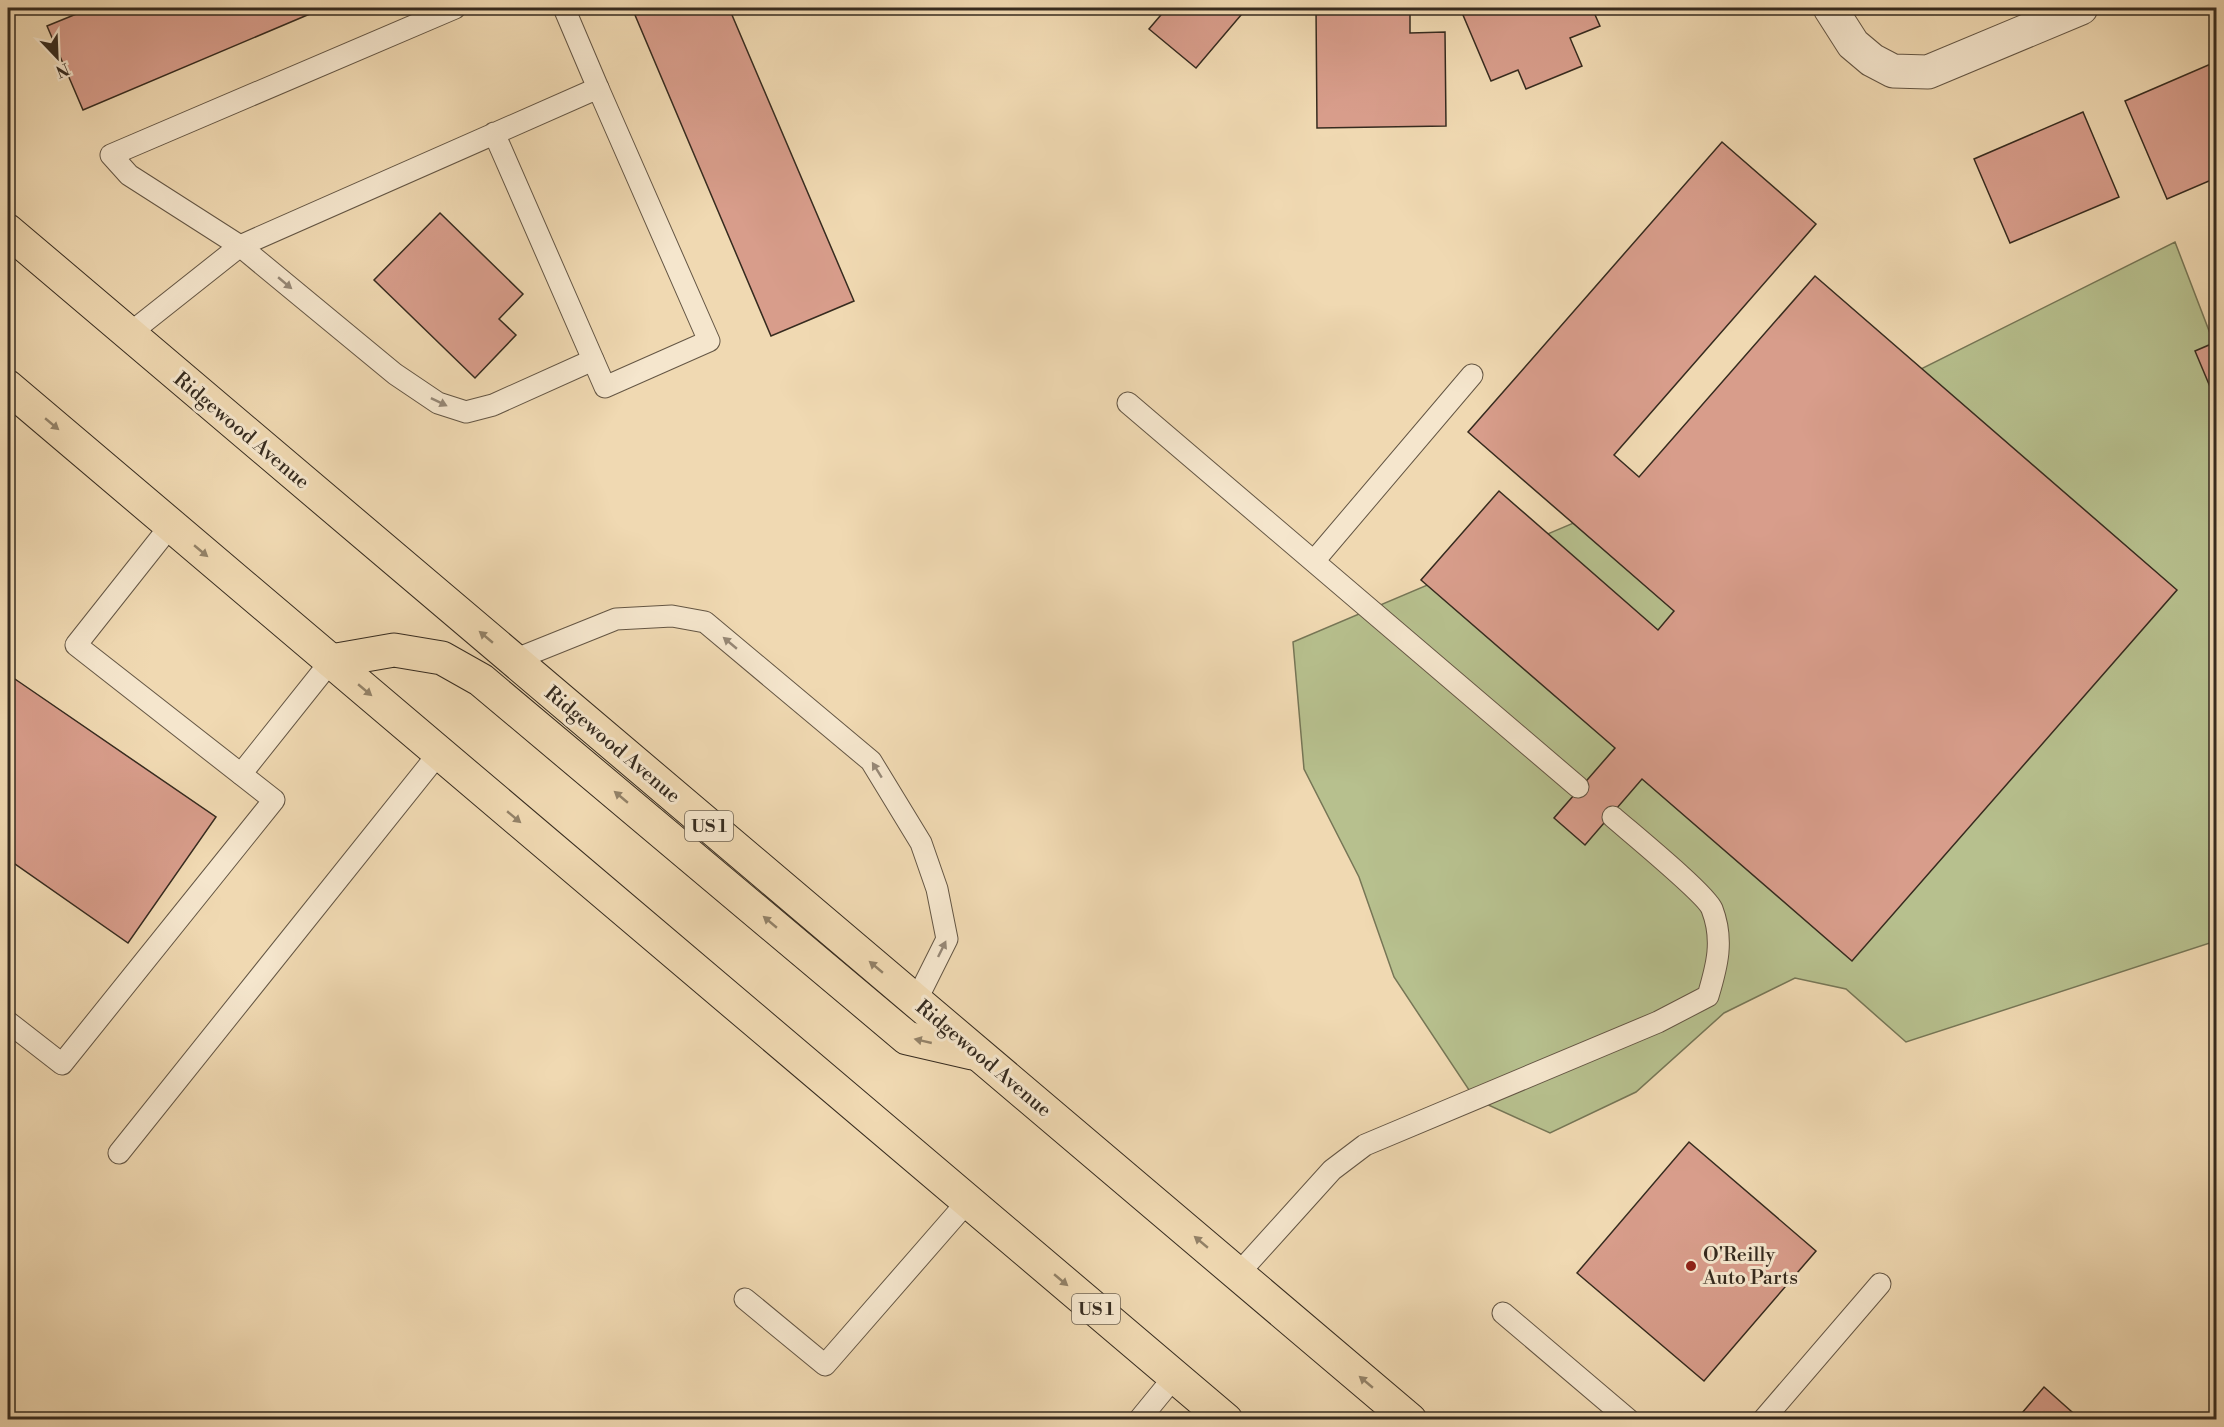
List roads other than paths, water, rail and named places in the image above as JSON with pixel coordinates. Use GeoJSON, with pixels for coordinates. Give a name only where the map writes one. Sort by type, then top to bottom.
{"type":"FeatureCollection","features":[{"type":"Feature","properties":{"kind":"main road","name":"Ridgewood Avenue"},"geometry":{"type":"LineString","coordinates":[[8,231],[1410,1419]]}},
{"type":"Feature","properties":{"kind":"main road","name":"US 1"},"geometry":{"type":"LineString","coordinates":[[8,387],[1226,1419]]}},
{"type":"Feature","properties":{"kind":"main road"},"geometry":{"type":"LineString","coordinates":[[331,662],[394,650],[442,658],[481,680],[907,1038],[980,1055]]}},
{"type":"Feature","properties":{"kind":"street"},"geometry":{"type":"LineString","coordinates":[[1830,8],[1852,44],[1872,60],[1893,71],[1928,72],[2081,8]]}},
{"type":"Feature","properties":{"kind":"lane"},"geometry":{"type":"LineString","coordinates":[[455,8],[111,155],[129,175],[240,246],[394,374],[438,403],[466,412],[493,405],[593,360]]}},
{"type":"Feature","properties":{"kind":"lane"},"geometry":{"type":"LineString","coordinates":[[494,133],[605,387],[710,341],[564,8]]}},
{"type":"Feature","properties":{"kind":"lane"},"geometry":{"type":"LineString","coordinates":[[129,334],[240,246],[598,88]]}},
{"type":"Feature","properties":{"kind":"lane"},"geometry":{"type":"LineString","coordinates":[[1314,561],[1472,375]]}},
{"type":"Feature","properties":{"kind":"lane"},"geometry":{"type":"LineString","coordinates":[[1128,402],[1578,788]]}},
{"type":"Feature","properties":{"kind":"lane"},"geometry":{"type":"LineString","coordinates":[[8,1022],[62,1064],[274,800],[76,645],[171,525]]}},
{"type":"Feature","properties":{"kind":"lane"},"geometry":{"type":"LineString","coordinates":[[514,660],[616,619],[672,616],[705,622],[871,761],[921,843],[939,899],[947,939],[916,1001]]}},
{"type":"Feature","properties":{"kind":"lane"},"geometry":{"type":"LineString","coordinates":[[242,774],[331,662]]}},
{"type":"Feature","properties":{"kind":"lane"},"geometry":{"type":"LineString","coordinates":[[119,1153],[439,753]]}},
{"type":"Feature","properties":{"kind":"lane"},"geometry":{"type":"LineString","coordinates":[[1238,1274],[1332,1170],[1365,1145],[1659,1022],[1708,996],[1720,957],[1712,908],[1662,860],[1613,818]]}},
{"type":"Feature","properties":{"kind":"lane"},"geometry":{"type":"LineString","coordinates":[[745,1299],[825,1365],[968,1201]]}},
{"type":"Feature","properties":{"kind":"lane"},"geometry":{"type":"LineString","coordinates":[[1763,1419],[1880,1284]]}},
{"type":"Feature","properties":{"kind":"lane"},"geometry":{"type":"LineString","coordinates":[[1503,1313],[1629,1419]]}},
{"type":"Feature","properties":{"kind":"lane"},"geometry":{"type":"LineString","coordinates":[[1139,1419],[1175,1376]]}},
{"type":"Feature","properties":{"kind":"place","name":"O'Reilly Auto Parts"},"geometry":{"type":"Point","coordinates":[1691,1266]}}]}
